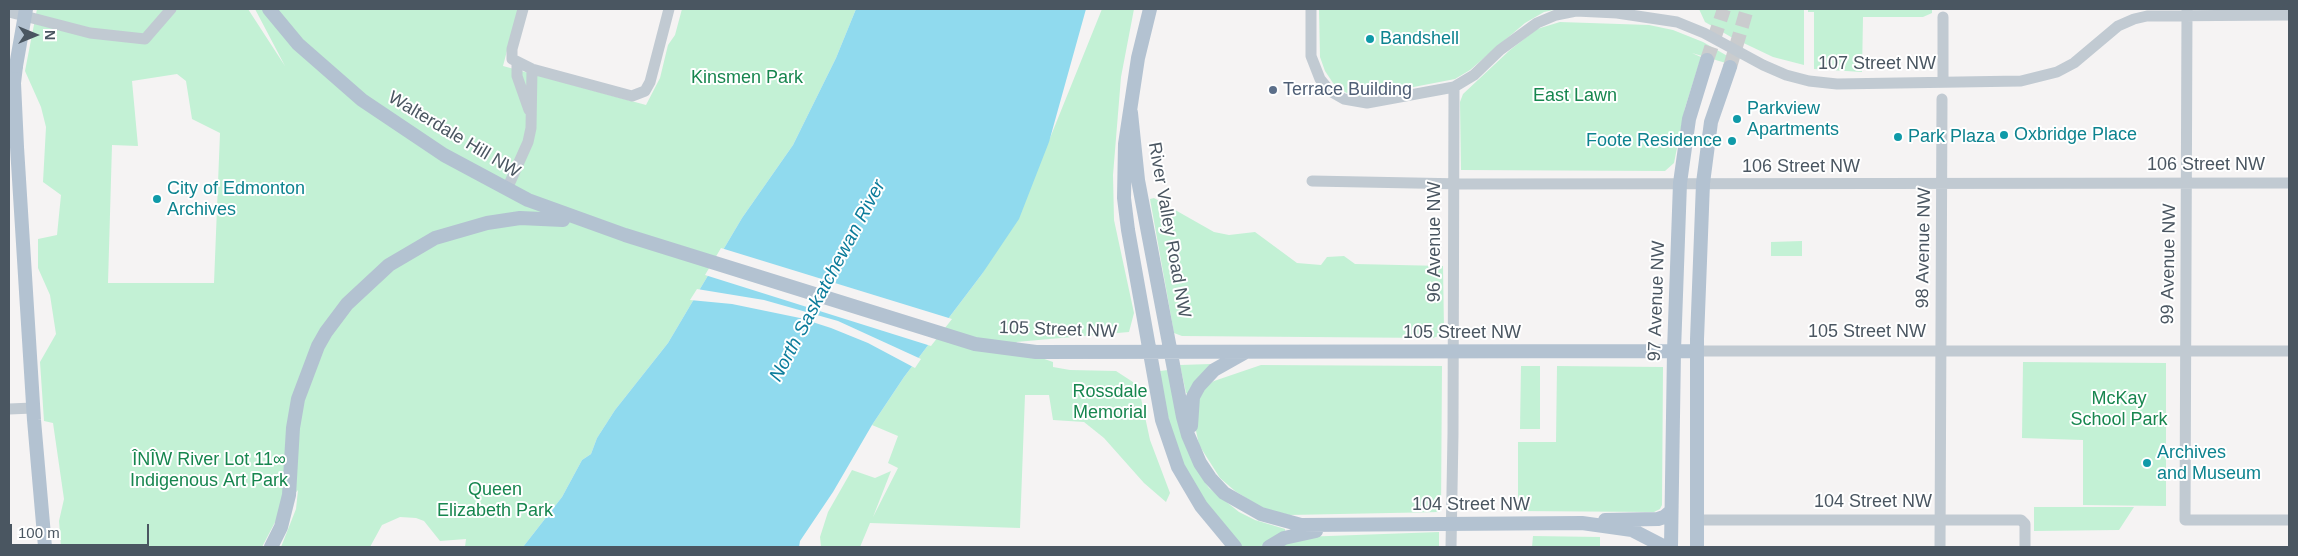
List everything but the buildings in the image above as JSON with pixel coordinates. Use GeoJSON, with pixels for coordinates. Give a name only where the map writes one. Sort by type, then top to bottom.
{"type":"FeatureCollection","features":[{"type":"Feature","properties":{"kind":"main road"},"geometry":{"type":"LineString","coordinates":[[26,9],[16,66],[12,134],[45,547]]}},
{"type":"Feature","properties":{"kind":"main road","name":"Walterdale Hill NW"},"geometry":{"type":"LineString","coordinates":[[269,9],[298,44],[362,100],[444,155],[541,206],[650,243]]}},
{"type":"Feature","properties":{"kind":"main road","name":"River Valley Road NW"},"geometry":{"type":"LineString","coordinates":[[1150,9],[1138,58],[1125,144],[1124,198],[1162,420],[1178,467],[1201,506],[1235,547]]}},
{"type":"Feature","properties":{"kind":"main road","name":"97 Avenue NW"},"geometry":{"type":"LineString","coordinates":[[1671,547],[1674,351],[1680,183],[1689,119],[1708,60]]}},
{"type":"Feature","properties":{"kind":"main road"},"geometry":{"type":"LineString","coordinates":[[1697,547],[1697,351],[1703,183],[1712,122],[1730,67]]}},
{"type":"Feature","properties":{"kind":"main road","name":"River Valley Road NW"},"geometry":{"type":"LineString","coordinates":[[1131,113],[1138,180],[1183,417],[1192,447],[1213,482],[1242,505],[1269,518],[1291,524],[1331,526]]}},
{"type":"Feature","properties":{"kind":"main road"},"geometry":{"type":"LineString","coordinates":[[270,547],[281,527],[289,496],[293,428],[298,399],[318,346],[347,304],[389,266],[435,238],[452,231],[520,218],[550,218],[584,222]]}},
{"type":"Feature","properties":{"kind":"main road","name":"105 Street NW"},"geometry":{"type":"LineString","coordinates":[[650,243],[975,344],[995,348],[1036,352],[1697,351]]}},
{"type":"Feature","properties":{"kind":"main road"},"geometry":{"type":"LineString","coordinates":[[1192,447],[1191,409],[1193,397],[1199,386],[1214,370],[1246,352]]}},
{"type":"Feature","properties":{"kind":"main road"},"geometry":{"type":"LineString","coordinates":[[1582,523],[1620,518],[1658,519],[1671,511]]}},
{"type":"Feature","properties":{"kind":"main road","name":"104 Street NW"},"geometry":{"type":"LineString","coordinates":[[1331,526],[1582,523],[1632,530],[1665,547]]}},
{"type":"Feature","properties":{"kind":"main road"},"geometry":{"type":"LineString","coordinates":[[1271,546],[1291,536],[1331,526]]}},
{"type":"Feature","properties":{"kind":"street"},"geometry":{"type":"LineString","coordinates":[[9,12],[90,33],[145,40],[171,9]]}},
{"type":"Feature","properties":{"kind":"street"},"geometry":{"type":"LineString","coordinates":[[523,9],[512,49],[512,60],[532,69],[627,95],[638,95],[645,91],[650,82],[669,9]]}},
{"type":"Feature","properties":{"kind":"street","name":"107 Street NW"},"geometry":{"type":"LineString","coordinates":[[1311,9],[1312,56],[1316,72],[1324,85],[1344,99],[1367,103],[1454,87],[1474,76],[1500,50],[1537,23],[1556,15],[1576,12],[1617,13],[1677,22],[1704,33],[1762,65],[1786,75],[1809,81],[1837,84],[2021,81],[2057,72],[2074,63],[2118,26],[2134,19],[2187,12],[2289,15]]}},
{"type":"Feature","properties":{"kind":"street","name":"99 Avenue NW"},"geometry":{"type":"LineString","coordinates":[[2187,12],[2186,520],[2289,520]]}},
{"type":"Feature","properties":{"kind":"street"},"geometry":{"type":"LineString","coordinates":[[1943,17],[1943,82]]}},
{"type":"Feature","properties":{"kind":"street"},"geometry":{"type":"LineString","coordinates":[[517,63],[519,86],[531,117]]}},
{"type":"Feature","properties":{"kind":"street"},"geometry":{"type":"LineString","coordinates":[[507,189],[528,142],[531,117],[532,69]]}},
{"type":"Feature","properties":{"kind":"street","name":"96 Avenue NW"},"geometry":{"type":"LineString","coordinates":[[1450,547],[1452,524],[1454,87]]}},
{"type":"Feature","properties":{"kind":"street","name":"98 Avenue NW"},"geometry":{"type":"LineString","coordinates":[[1940,547],[1942,99]]}},
{"type":"Feature","properties":{"kind":"street","name":"106 Street NW"},"geometry":{"type":"LineString","coordinates":[[1312,181],[1453,184],[2289,183]]}},
{"type":"Feature","properties":{"kind":"street","name":"105 Street NW"},"geometry":{"type":"LineString","coordinates":[[1697,351],[2289,351]]}},
{"type":"Feature","properties":{"kind":"street"},"geometry":{"type":"LineString","coordinates":[[9,409],[34,408]]}},
{"type":"Feature","properties":{"kind":"street","name":"104 Street NW"},"geometry":{"type":"LineString","coordinates":[[1697,520],[2022,520],[2025,524],[2025,547]]}},
{"type":"Feature","properties":{"kind":"green space"},"geometry":{"type":"Polygon","coordinates":[[[37,9],[248,9],[285,66],[255,9],[518,9],[503,66],[646,105],[660,78],[668,45],[675,35],[682,9],[856,9],[836,58],[793,145],[742,218],[668,343],[615,410],[597,438],[591,454],[582,460],[562,497],[523,547],[465,547],[466,539],[440,541],[424,521],[416,518],[400,517],[382,525],[370,547],[281,547],[296,509],[298,490],[283,507],[262,547],[61,547],[59,521],[64,499],[53,423],[44,421],[40,362],[56,334],[50,295],[38,268],[38,239],[57,235],[61,195],[43,182],[46,127],[41,107],[25,71],[37,9]],[[177,74],[132,81],[138,146],[112,145],[108,283],[214,283],[220,133],[192,119],[186,81],[177,74]]]}},
{"type":"Feature","properties":{"kind":"green space","name":"Rossdale Memorial"},"geometry":{"type":"Polygon","coordinates":[[[1102,9],[1134,9],[1121,77],[1113,175],[1114,220],[1134,313],[1129,332],[1016,342],[1033,355],[1053,362],[1053,367],[1070,370],[1116,371],[1136,384],[1139,389],[1150,440],[1170,493],[1166,502],[1144,483],[1104,438],[1084,422],[1053,420],[1049,395],[1025,395],[1020,528],[870,523],[860,547],[821,547],[820,537],[828,512],[852,470],[875,478],[891,471],[873,517],[898,468],[888,463],[898,436],[872,425],[904,377],[982,274],[1050,138],[1102,9]]]}},
{"type":"Feature","properties":{"kind":"green space"},"geometry":{"type":"Polygon","coordinates":[[[1319,9],[1558,9],[1544,12],[1525,23],[1470,70],[1455,79],[1367,96],[1352,96],[1333,83],[1325,71],[1320,57],[1319,9]]]}},
{"type":"Feature","properties":{"kind":"green space"},"geometry":{"type":"Polygon","coordinates":[[[1699,9],[1804,9],[1804,65],[1773,57],[1731,37],[1705,22],[1699,9]]]}},
{"type":"Feature","properties":{"kind":"green space"},"geometry":{"type":"Polygon","coordinates":[[[1808,9],[1932,9],[1932,13],[1923,17],[1863,17],[1862,72],[1814,69],[1814,12],[1808,12],[1808,9]]]}},
{"type":"Feature","properties":{"kind":"green space","name":"East Lawn"},"geometry":{"type":"Polygon","coordinates":[[[1560,22],[1649,25],[1673,30],[1703,42],[1738,62],[1736,66],[1692,53],[1701,57],[1685,108],[1674,163],[1665,171],[1461,170],[1460,102],[1463,94],[1510,50],[1537,29],[1560,22]]]}},
{"type":"Feature","properties":{"kind":"green space"},"geometry":{"type":"Polygon","coordinates":[[[1154,198],[1214,232],[1229,235],[1255,232],[1297,263],[1321,265],[1327,257],[1344,256],[1355,264],[1443,266],[1444,330],[1441,335],[1433,338],[1182,336],[1174,333],[1150,199],[1154,198]]]}},
{"type":"Feature","properties":{"kind":"green space"},"geometry":{"type":"Polygon","coordinates":[[[1802,241],[1802,256],[1771,256],[1771,242],[1802,241]]]}},
{"type":"Feature","properties":{"kind":"green space","name":"McKay School Park"},"geometry":{"type":"Polygon","coordinates":[[[2023,362],[2166,363],[2166,506],[2083,505],[2083,440],[2022,438],[2023,362]]]}},
{"type":"Feature","properties":{"kind":"green space"},"geometry":{"type":"Polygon","coordinates":[[[1211,364],[1188,394],[1186,393],[1180,365],[1211,364]]]}},
{"type":"Feature","properties":{"kind":"green space"},"geometry":{"type":"Polygon","coordinates":[[[1261,365],[1442,366],[1441,512],[1289,515],[1262,508],[1235,491],[1220,478],[1199,445],[1195,426],[1198,399],[1205,387],[1214,381],[1261,365]]]}},
{"type":"Feature","properties":{"kind":"green space"},"geometry":{"type":"Polygon","coordinates":[[[1521,366],[1540,366],[1540,429],[1520,429],[1521,366]]]}},
{"type":"Feature","properties":{"kind":"green space"},"geometry":{"type":"Polygon","coordinates":[[[1557,366],[1663,367],[1662,505],[1660,509],[1654,512],[1518,511],[1518,442],[1556,442],[1557,366]]]}},
{"type":"Feature","properties":{"kind":"green space"},"geometry":{"type":"Polygon","coordinates":[[[1168,370],[1184,442],[1199,473],[1209,488],[1239,512],[1255,520],[1285,529],[1285,531],[1260,547],[1242,547],[1206,504],[1185,469],[1171,429],[1164,400],[1160,371],[1168,370]]]}},
{"type":"Feature","properties":{"kind":"green space"},"geometry":{"type":"Polygon","coordinates":[[[2034,507],[2134,507],[2119,530],[2034,531],[2034,507]]]}},
{"type":"Feature","properties":{"kind":"green space"},"geometry":{"type":"Polygon","coordinates":[[[1439,532],[1439,547],[1279,547],[1301,537],[1439,532]]]}},
{"type":"Feature","properties":{"kind":"green space"},"geometry":{"type":"Polygon","coordinates":[[[1533,536],[1600,537],[1600,547],[1532,547],[1533,536]]]}},
{"type":"Feature","properties":{"kind":"water","name":"North Saskatchewan River"},"geometry":{"type":"Polygon","coordinates":[[[856,9],[1086,9],[1049,142],[1019,219],[982,274],[904,377],[872,425],[833,492],[800,541],[799,547],[523,547],[562,497],[582,460],[591,454],[597,438],[615,410],[668,343],[742,218],[793,145],[836,58],[856,9]]]}},
{"type":"Feature","properties":{"kind":"pier"},"geometry":{"type":"Polygon","coordinates":[[[721,248],[952,319],[931,346],[705,275],[721,248]]]}},
{"type":"Feature","properties":{"kind":"pier"},"geometry":{"type":"Polygon","coordinates":[[[697,289],[764,300],[838,321],[921,359],[915,368],[868,343],[800,318],[732,304],[690,300],[697,289]]]}},
{"type":"Feature","properties":{"kind":"tunnel"},"geometry":{"type":"LineString","coordinates":[[1707,60],[1724,9]]}},
{"type":"Feature","properties":{"kind":"tunnel"},"geometry":{"type":"LineString","coordinates":[[1730,67],[1747,9]]}},
{"type":"Feature","properties":{"kind":"place","name":"Bandshell"},"geometry":{"type":"Point","coordinates":[1370,39]}},
{"type":"Feature","properties":{"kind":"place","name":"Terrace Building"},"geometry":{"type":"Point","coordinates":[1273,90]}},
{"type":"Feature","properties":{"kind":"place","name":"Parkview Apartments"},"geometry":{"type":"Point","coordinates":[1737,119]}},
{"type":"Feature","properties":{"kind":"place","name":"Oxbridge Place"},"geometry":{"type":"Point","coordinates":[2004,135]}},
{"type":"Feature","properties":{"kind":"place","name":"Park Plaza"},"geometry":{"type":"Point","coordinates":[1898,137]}},
{"type":"Feature","properties":{"kind":"place","name":"Foote Residence"},"geometry":{"type":"Point","coordinates":[1732,141]}},
{"type":"Feature","properties":{"kind":"place","name":"City of Edmonton Archives"},"geometry":{"type":"Point","coordinates":[157,199]}},
{"type":"Feature","properties":{"kind":"place","name":"Archives and Museum"},"geometry":{"type":"Point","coordinates":[2147,463]}},
{"type":"Feature","properties":{"kind":"park label","name":"Kinsmen Park"},"geometry":{"type":"Point","coordinates":[747,78]}},
{"type":"Feature","properties":{"kind":"park label","name":"ÎNÎW River Lot 11∞ Indigenous Art Park"},"geometry":{"type":"Point","coordinates":[209,470]}},
{"type":"Feature","properties":{"kind":"park label","name":"Queen Elizabeth Park"},"geometry":{"type":"Point","coordinates":[495,500]}}]}
